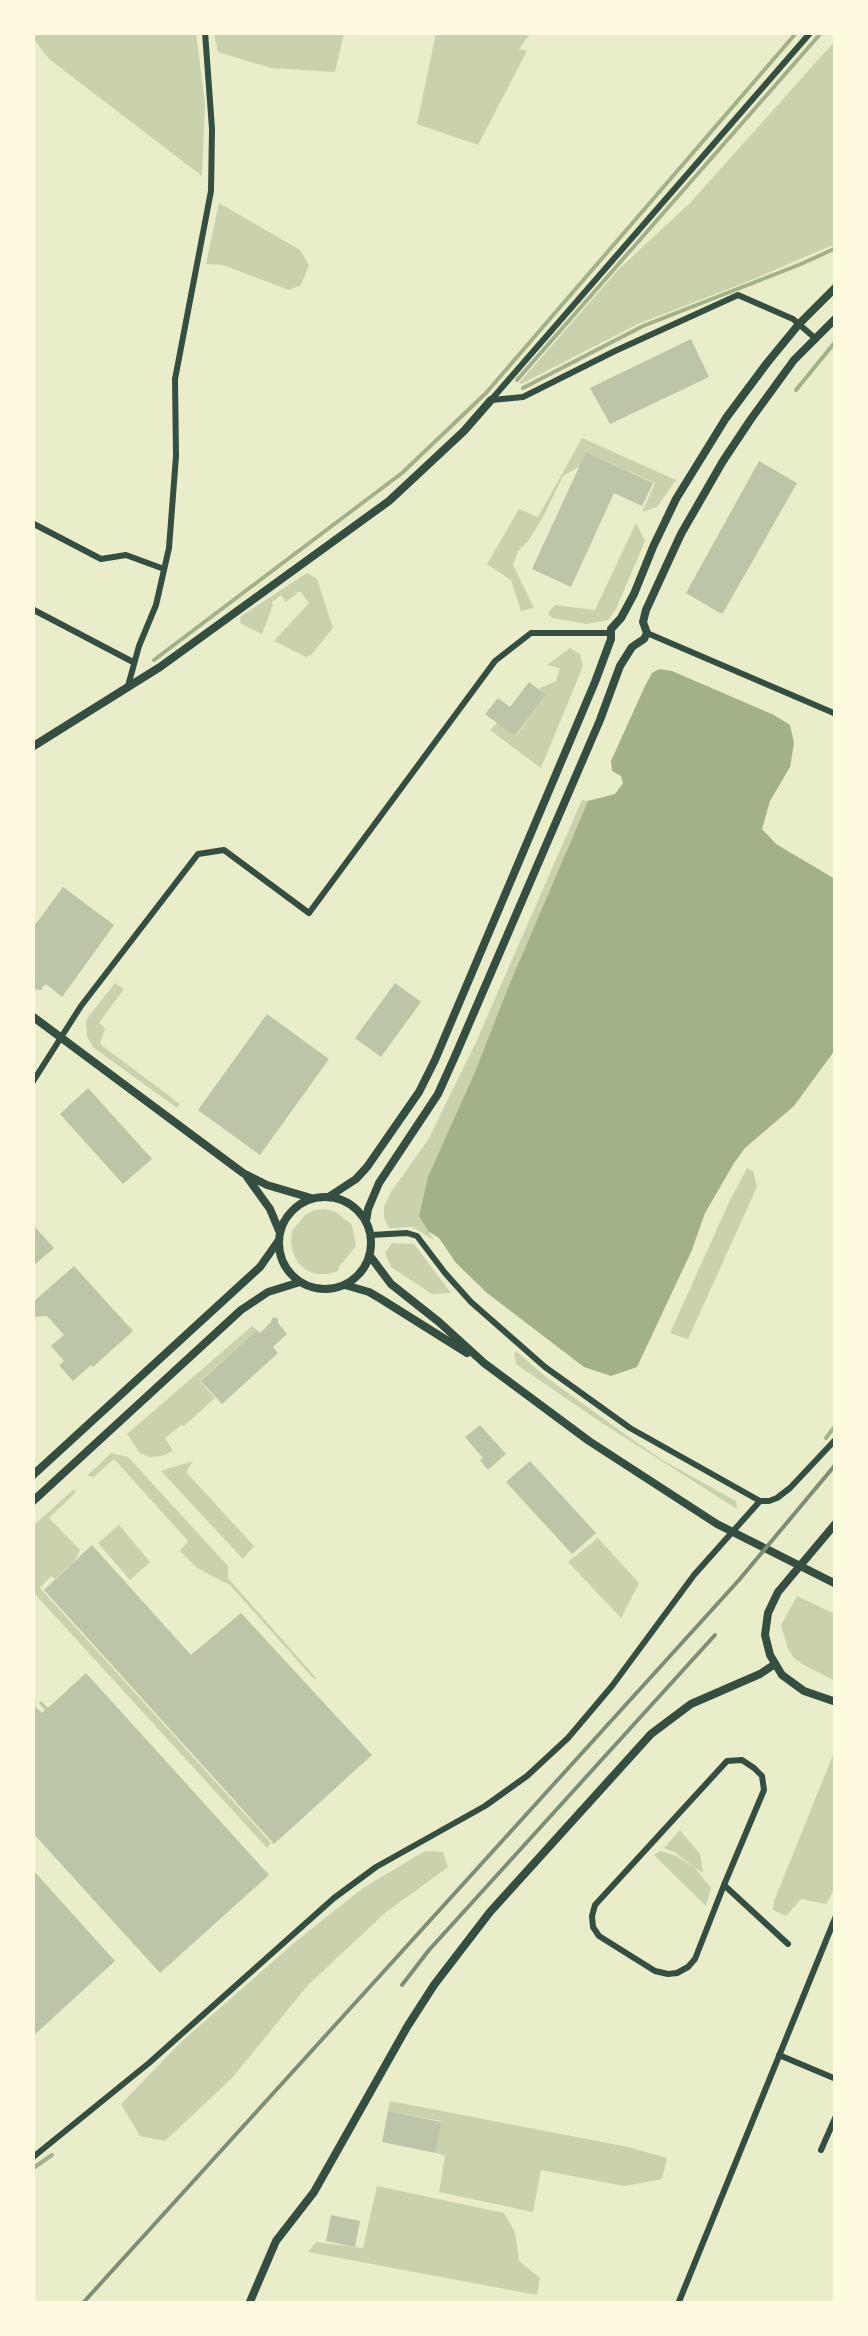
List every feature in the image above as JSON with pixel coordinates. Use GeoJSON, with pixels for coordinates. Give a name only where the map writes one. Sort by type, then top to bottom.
{"type":"FeatureCollection","features":[{"type":"Feature","properties":{"kind":"main road"},"geometry":{"type":"LineString","coordinates":[[330,1196],[367,1167],[419,1092],[613,624],[621,618],[634,594],[676,499],[726,418],[799,324],[836,286]]}},
{"type":"Feature","properties":{"kind":"main road"},"geometry":{"type":"LineString","coordinates":[[366,1222],[380,1184],[438,1094],[450,1068],[620,666],[646,632],[646,610],[694,509],[794,360],[836,318]]}},
{"type":"Feature","properties":{"kind":"main road"},"geometry":{"type":"LineString","coordinates":[[32,747],[212,630],[388,501],[464,431],[491,400]]}},
{"type":"Feature","properties":{"kind":"main road"},"geometry":{"type":"LineString","coordinates":[[621,618],[635,616],[643,622]]}},
{"type":"Feature","properties":{"kind":"main road"},"geometry":{"type":"LineString","coordinates":[[610,636],[620,647],[632,647]]}},
{"type":"Feature","properties":{"kind":"main road"},"geometry":{"type":"LineString","coordinates":[[32,1016],[243,1173],[266,1185],[311,1198],[330,1196],[344,1200],[357,1209],[371,1235],[370,1256],[364,1268],[344,1285],[320,1289],[300,1282],[284,1264],[270,1209],[243,1173]]}},
{"type":"Feature","properties":{"kind":"main road"},"geometry":{"type":"LineString","coordinates":[[32,1476],[260,1267],[290,1212],[311,1198]]}},
{"type":"Feature","properties":{"kind":"main road"},"geometry":{"type":"LineString","coordinates":[[370,1256],[391,1284],[484,1363]]}},
{"type":"Feature","properties":{"kind":"main road"},"geometry":{"type":"LineString","coordinates":[[32,1502],[241,1310],[268,1292],[300,1282]]}},
{"type":"Feature","properties":{"kind":"main road"},"geometry":{"type":"LineString","coordinates":[[344,1285],[369,1292],[484,1363],[589,1441],[717,1524],[836,1584]]}},
{"type":"Feature","properties":{"kind":"main road"},"geometry":{"type":"LineString","coordinates":[[836,1523],[778,1592],[765,1635],[770,1655],[782,1675],[804,1691],[836,1702]]}},
{"type":"Feature","properties":{"kind":"main road"},"geometry":{"type":"LineString","coordinates":[[249,2304],[276,2240],[314,2192],[407,2027],[490,1912],[651,1734],[691,1704],[775,1664]]}},
{"type":"Feature","properties":{"kind":"street"},"geometry":{"type":"LineString","coordinates":[[128,686],[156,605],[169,548],[176,456],[175,379],[211,191],[212,128],[205,32]]}},
{"type":"Feature","properties":{"kind":"street"},"geometry":{"type":"LineString","coordinates":[[491,400],[811,32]]}},
{"type":"Feature","properties":{"kind":"street"},"geometry":{"type":"LineString","coordinates":[[491,400],[523,397],[615,350],[738,295],[799,324],[816,339]]}},
{"type":"Feature","properties":{"kind":"street"},"geometry":{"type":"LineString","coordinates":[[32,523],[101,559],[126,556],[164,568]]}},
{"type":"Feature","properties":{"kind":"street"},"geometry":{"type":"LineString","coordinates":[[32,609],[134,662]]}},
{"type":"Feature","properties":{"kind":"street"},"geometry":{"type":"LineString","coordinates":[[646,632],[836,714]]}},
{"type":"Feature","properties":{"kind":"street"},"geometry":{"type":"LineString","coordinates":[[32,1083],[82,1006],[198,854],[224,850],[309,913],[494,661],[531,633],[610,636]]}},
{"type":"Feature","properties":{"kind":"street"},"geometry":{"type":"LineString","coordinates":[[371,1235],[416,1236],[471,1302],[546,1367],[630,1428],[760,1501],[777,1498],[790,1488],[836,1439]]}},
{"type":"Feature","properties":{"kind":"street"},"geometry":{"type":"LineString","coordinates":[[32,2158],[149,2063],[334,1898],[376,1867],[485,1806],[527,1776],[568,1738],[612,1686],[694,1575],[760,1501]]}},
{"type":"Feature","properties":{"kind":"street"},"geometry":{"type":"LineString","coordinates":[[742,1760],[762,1776],[764,1790],[724,1885],[695,1959],[677,1973],[655,1971],[598,1936],[593,1927],[596,1906],[727,1761],[742,1760]]}},
{"type":"Feature","properties":{"kind":"street"},"geometry":{"type":"LineString","coordinates":[[724,1885],[788,1944]]}},
{"type":"Feature","properties":{"kind":"street"},"geometry":{"type":"LineString","coordinates":[[678,2304],[836,1916]]}},
{"type":"Feature","properties":{"kind":"street"},"geometry":{"type":"LineString","coordinates":[[779,2055],[836,2079]]}},
{"type":"Feature","properties":{"kind":"street"},"geometry":{"type":"LineString","coordinates":[[822,2150],[836,2116]]}},
{"type":"Feature","properties":{"kind":"shaded area"},"geometry":{"type":"Polygon","coordinates":[[[33,32],[196,33],[205,104],[202,176],[49,59],[33,38],[33,32]]]}},
{"type":"Feature","properties":{"kind":"shaded area"},"geometry":{"type":"Polygon","coordinates":[[[214,32],[344,33],[335,72],[271,68],[218,52],[214,32]]]}},
{"type":"Feature","properties":{"kind":"shaded area"},"geometry":{"type":"Polygon","coordinates":[[[436,33],[531,33],[519,49],[527,51],[478,145],[417,124],[436,33]]]}},
{"type":"Feature","properties":{"kind":"shaded area"},"geometry":{"type":"Polygon","coordinates":[[[835,41],[835,244],[638,324],[519,383],[618,270],[690,203],[835,41]]]}},
{"type":"Feature","properties":{"kind":"shaded area"},"geometry":{"type":"Polygon","coordinates":[[[219,203],[300,250],[309,265],[301,285],[289,290],[223,265],[206,264],[219,203]]]}},
{"type":"Feature","properties":{"kind":"shaded area"},"geometry":{"type":"Polygon","coordinates":[[[582,438],[676,480],[657,507],[642,512],[655,483],[586,452],[580,466],[563,476],[542,519],[518,551],[513,565],[534,608],[521,611],[511,580],[487,564],[519,509],[538,517],[582,438]]]}},
{"type":"Feature","properties":{"kind":"shaded area"},"geometry":{"type":"Polygon","coordinates":[[[636,523],[645,541],[608,620],[587,624],[552,618],[548,613],[555,605],[595,610],[636,523]]]}},
{"type":"Feature","properties":{"kind":"shaded area"},"geometry":{"type":"Polygon","coordinates":[[[307,573],[317,579],[333,628],[306,657],[274,641],[309,603],[300,591],[286,602],[281,595],[272,602],[262,634],[241,624],[240,617],[307,573]]]}},
{"type":"Feature","properties":{"kind":"shaded area"},"geometry":{"type":"Polygon","coordinates":[[[570,648],[580,654],[583,666],[541,768],[490,730],[497,723],[516,736],[546,695],[538,689],[556,681],[560,668],[547,665],[570,648]]]}},
{"type":"Feature","properties":{"kind":"shaded area"},"geometry":{"type":"Polygon","coordinates":[[[659,669],[672,671],[790,725],[794,743],[790,767],[770,801],[762,829],[776,844],[835,879],[835,1050],[794,1106],[745,1148],[734,1163],[705,1213],[692,1250],[637,1367],[611,1376],[584,1367],[487,1293],[456,1263],[419,1216],[428,1177],[588,801],[615,794],[623,783],[621,776],[612,771],[611,761],[645,686],[659,669]]]}},
{"type":"Feature","properties":{"kind":"shaded area"},"geometry":{"type":"Polygon","coordinates":[[[582,800],[588,801],[507,990],[419,1216],[434,1240],[412,1227],[389,1228],[384,1207],[428,1140],[476,1042],[582,800]]]}},
{"type":"Feature","properties":{"kind":"shaded area"},"geometry":{"type":"Polygon","coordinates":[[[115,983],[124,989],[99,1023],[105,1028],[100,1044],[180,1104],[177,1108],[94,1048],[87,1037],[86,1020],[115,983]]]}},
{"type":"Feature","properties":{"kind":"shaded area"},"geometry":{"type":"Polygon","coordinates":[[[747,1168],[753,1171],[757,1187],[688,1339],[670,1333],[730,1200],[747,1168]]]}},
{"type":"Feature","properties":{"kind":"shaded area"},"geometry":{"type":"Polygon","coordinates":[[[326,1209],[352,1225],[356,1246],[338,1271],[316,1274],[298,1263],[293,1253],[292,1231],[305,1215],[326,1209]]]}},
{"type":"Feature","properties":{"kind":"shaded area"},"geometry":{"type":"Polygon","coordinates":[[[392,1243],[414,1244],[451,1293],[432,1294],[391,1267],[385,1253],[392,1243]]]}},
{"type":"Feature","properties":{"kind":"shaded area"},"geometry":{"type":"Polygon","coordinates":[[[252,1326],[257,1330],[200,1381],[215,1398],[165,1438],[173,1451],[150,1457],[140,1453],[127,1434],[252,1326]]]}},
{"type":"Feature","properties":{"kind":"shaded area"},"geometry":{"type":"Polygon","coordinates":[[[516,1351],[664,1461],[736,1501],[737,1509],[516,1364],[516,1351]]]}},
{"type":"Feature","properties":{"kind":"shaded area"},"geometry":{"type":"Polygon","coordinates":[[[111,1453],[128,1457],[228,1566],[228,1578],[317,1679],[230,1585],[197,1568],[180,1551],[188,1541],[114,1459],[94,1477],[87,1476],[111,1453]]]}},
{"type":"Feature","properties":{"kind":"shaded area"},"geometry":{"type":"Polygon","coordinates":[[[193,1461],[186,1472],[254,1546],[243,1559],[161,1471],[193,1461]]]}},
{"type":"Feature","properties":{"kind":"shaded area"},"geometry":{"type":"Polygon","coordinates":[[[74,1489],[76,1492],[49,1518],[80,1550],[55,1579],[51,1576],[40,1588],[271,1843],[267,1848],[33,1592],[33,1526],[74,1489]]]}},
{"type":"Feature","properties":{"kind":"shaded area"},"geometry":{"type":"Polygon","coordinates":[[[119,1525],[150,1562],[130,1580],[98,1543],[119,1525]]]}},
{"type":"Feature","properties":{"kind":"shaded area"},"geometry":{"type":"Polygon","coordinates":[[[598,1538],[639,1583],[621,1618],[568,1562],[598,1538]]]}},
{"type":"Feature","properties":{"kind":"shaded area"},"geometry":{"type":"Polygon","coordinates":[[[797,1596],[835,1614],[835,1681],[804,1665],[788,1649],[781,1625],[797,1596]]]}},
{"type":"Feature","properties":{"kind":"shaded area"},"geometry":{"type":"Polygon","coordinates":[[[835,1750],[835,1888],[826,1904],[801,1899],[786,1916],[773,1910],[774,1901],[835,1750]]]}},
{"type":"Feature","properties":{"kind":"shaded area"},"geometry":{"type":"Polygon","coordinates":[[[680,1830],[700,1854],[703,1873],[694,1867],[711,1888],[706,1906],[654,1855],[665,1852],[693,1867],[664,1848],[680,1830]]]}},
{"type":"Feature","properties":{"kind":"shaded area"},"geometry":{"type":"Polygon","coordinates":[[[425,1851],[443,1852],[448,1867],[385,1913],[308,1985],[232,2078],[165,2141],[140,2136],[121,2104],[180,2043],[363,1888],[425,1851]]]}},
{"type":"Feature","properties":{"kind":"shaded area"},"geometry":{"type":"Polygon","coordinates":[[[390,2101],[667,2158],[662,2179],[624,2186],[541,2170],[533,2212],[439,2192],[445,2156],[436,2153],[441,2121],[388,2111],[390,2101]]]}},
{"type":"Feature","properties":{"kind":"shaded area"},"geometry":{"type":"Polygon","coordinates":[[[377,2186],[504,2213],[515,2232],[519,2261],[540,2278],[537,2295],[308,2252],[316,2242],[363,2248],[377,2186]]]}},
{"type":"Feature","properties":{"kind":"building"},"geometry":{"type":"Polygon","coordinates":[[[691,339],[709,377],[610,424],[590,388],[691,339]]]}},
{"type":"Feature","properties":{"kind":"building"},"geometry":{"type":"Polygon","coordinates":[[[586,452],[653,483],[642,506],[614,493],[571,587],[532,569],[586,452]]]}},
{"type":"Feature","properties":{"kind":"building"},"geometry":{"type":"Polygon","coordinates":[[[759,461],[797,483],[720,613],[686,593],[759,461]]]}},
{"type":"Feature","properties":{"kind":"building"},"geometry":{"type":"Polygon","coordinates":[[[529,682],[546,695],[515,736],[485,714],[498,698],[510,707],[529,682]]]}},
{"type":"Feature","properties":{"kind":"building"},"geometry":{"type":"Polygon","coordinates":[[[63,887],[114,925],[62,997],[46,984],[42,990],[32,989],[32,929],[63,887]]]}},
{"type":"Feature","properties":{"kind":"building"},"geometry":{"type":"Polygon","coordinates":[[[395,983],[421,1002],[381,1057],[355,1038],[395,983]]]}},
{"type":"Feature","properties":{"kind":"building"},"geometry":{"type":"Polygon","coordinates":[[[267,1014],[329,1059],[260,1155],[198,1110],[267,1014]]]}},
{"type":"Feature","properties":{"kind":"building"},"geometry":{"type":"Polygon","coordinates":[[[88,1088],[152,1159],[123,1184],[60,1114],[88,1088]]]}},
{"type":"Feature","properties":{"kind":"building"},"geometry":{"type":"Polygon","coordinates":[[[32,1224],[54,1248],[32,1267],[32,1224]]]}},
{"type":"Feature","properties":{"kind":"building"},"geometry":{"type":"Polygon","coordinates":[[[74,1266],[133,1331],[73,1381],[59,1365],[64,1361],[51,1346],[64,1335],[47,1316],[32,1317],[32,1303],[74,1266]]]}},
{"type":"Feature","properties":{"kind":"building"},"geometry":{"type":"Polygon","coordinates":[[[273,1317],[287,1334],[273,1347],[278,1353],[222,1404],[201,1381],[257,1330],[260,1333],[273,1317]]]}},
{"type":"Feature","properties":{"kind":"building"},"geometry":{"type":"Polygon","coordinates":[[[480,1425],[506,1454],[488,1470],[465,1437],[480,1425]]]}},
{"type":"Feature","properties":{"kind":"building"},"geometry":{"type":"Polygon","coordinates":[[[530,1461],[596,1533],[572,1554],[506,1482],[530,1461]]]}},
{"type":"Feature","properties":{"kind":"building"},"geometry":{"type":"Polygon","coordinates":[[[92,1545],[191,1655],[241,1613],[372,1755],[274,1844],[44,1590],[92,1545]]]}},
{"type":"Feature","properties":{"kind":"building"},"geometry":{"type":"Polygon","coordinates":[[[86,1673],[269,1875],[160,1973],[32,1832],[32,1703],[42,1713],[45,1710],[41,1701],[48,1708],[86,1673]]]}},
{"type":"Feature","properties":{"kind":"building"},"geometry":{"type":"Polygon","coordinates":[[[32,1869],[115,1961],[32,2037],[32,1869]]]}},
{"type":"Feature","properties":{"kind":"building"},"geometry":{"type":"Polygon","coordinates":[[[388,2111],[441,2122],[436,2153],[382,2142],[388,2111]]]}},
{"type":"Feature","properties":{"kind":"building"},"geometry":{"type":"Polygon","coordinates":[[[331,2215],[360,2221],[355,2247],[326,2241],[331,2215]]]}},
{"type":"Feature","properties":{"kind":"waterway"},"geometry":{"type":"LineString","coordinates":[[154,660],[402,473],[486,393],[797,32]]}},
{"type":"Feature","properties":{"kind":"waterway"},"geometry":{"type":"LineString","coordinates":[[517,380],[822,32]]}},
{"type":"Feature","properties":{"kind":"waterway"},"geometry":{"type":"LineString","coordinates":[[523,388],[643,326],[836,248]]}},
{"type":"Feature","properties":{"kind":"waterway"},"geometry":{"type":"LineString","coordinates":[[796,390],[836,341]]}},
{"type":"Feature","properties":{"kind":"waterway"},"geometry":{"type":"LineString","coordinates":[[826,1438],[836,1425]]}},
{"type":"Feature","properties":{"kind":"waterway"},"geometry":{"type":"LineString","coordinates":[[32,2169],[52,2155]]}},
{"type":"Feature","properties":{"kind":"railway"},"geometry":{"type":"LineString","coordinates":[[82,2304],[739,1580],[836,1464]]}},
{"type":"Feature","properties":{"kind":"railway"},"geometry":{"type":"LineString","coordinates":[[402,1985],[429,1950],[715,1635]]}}]}
